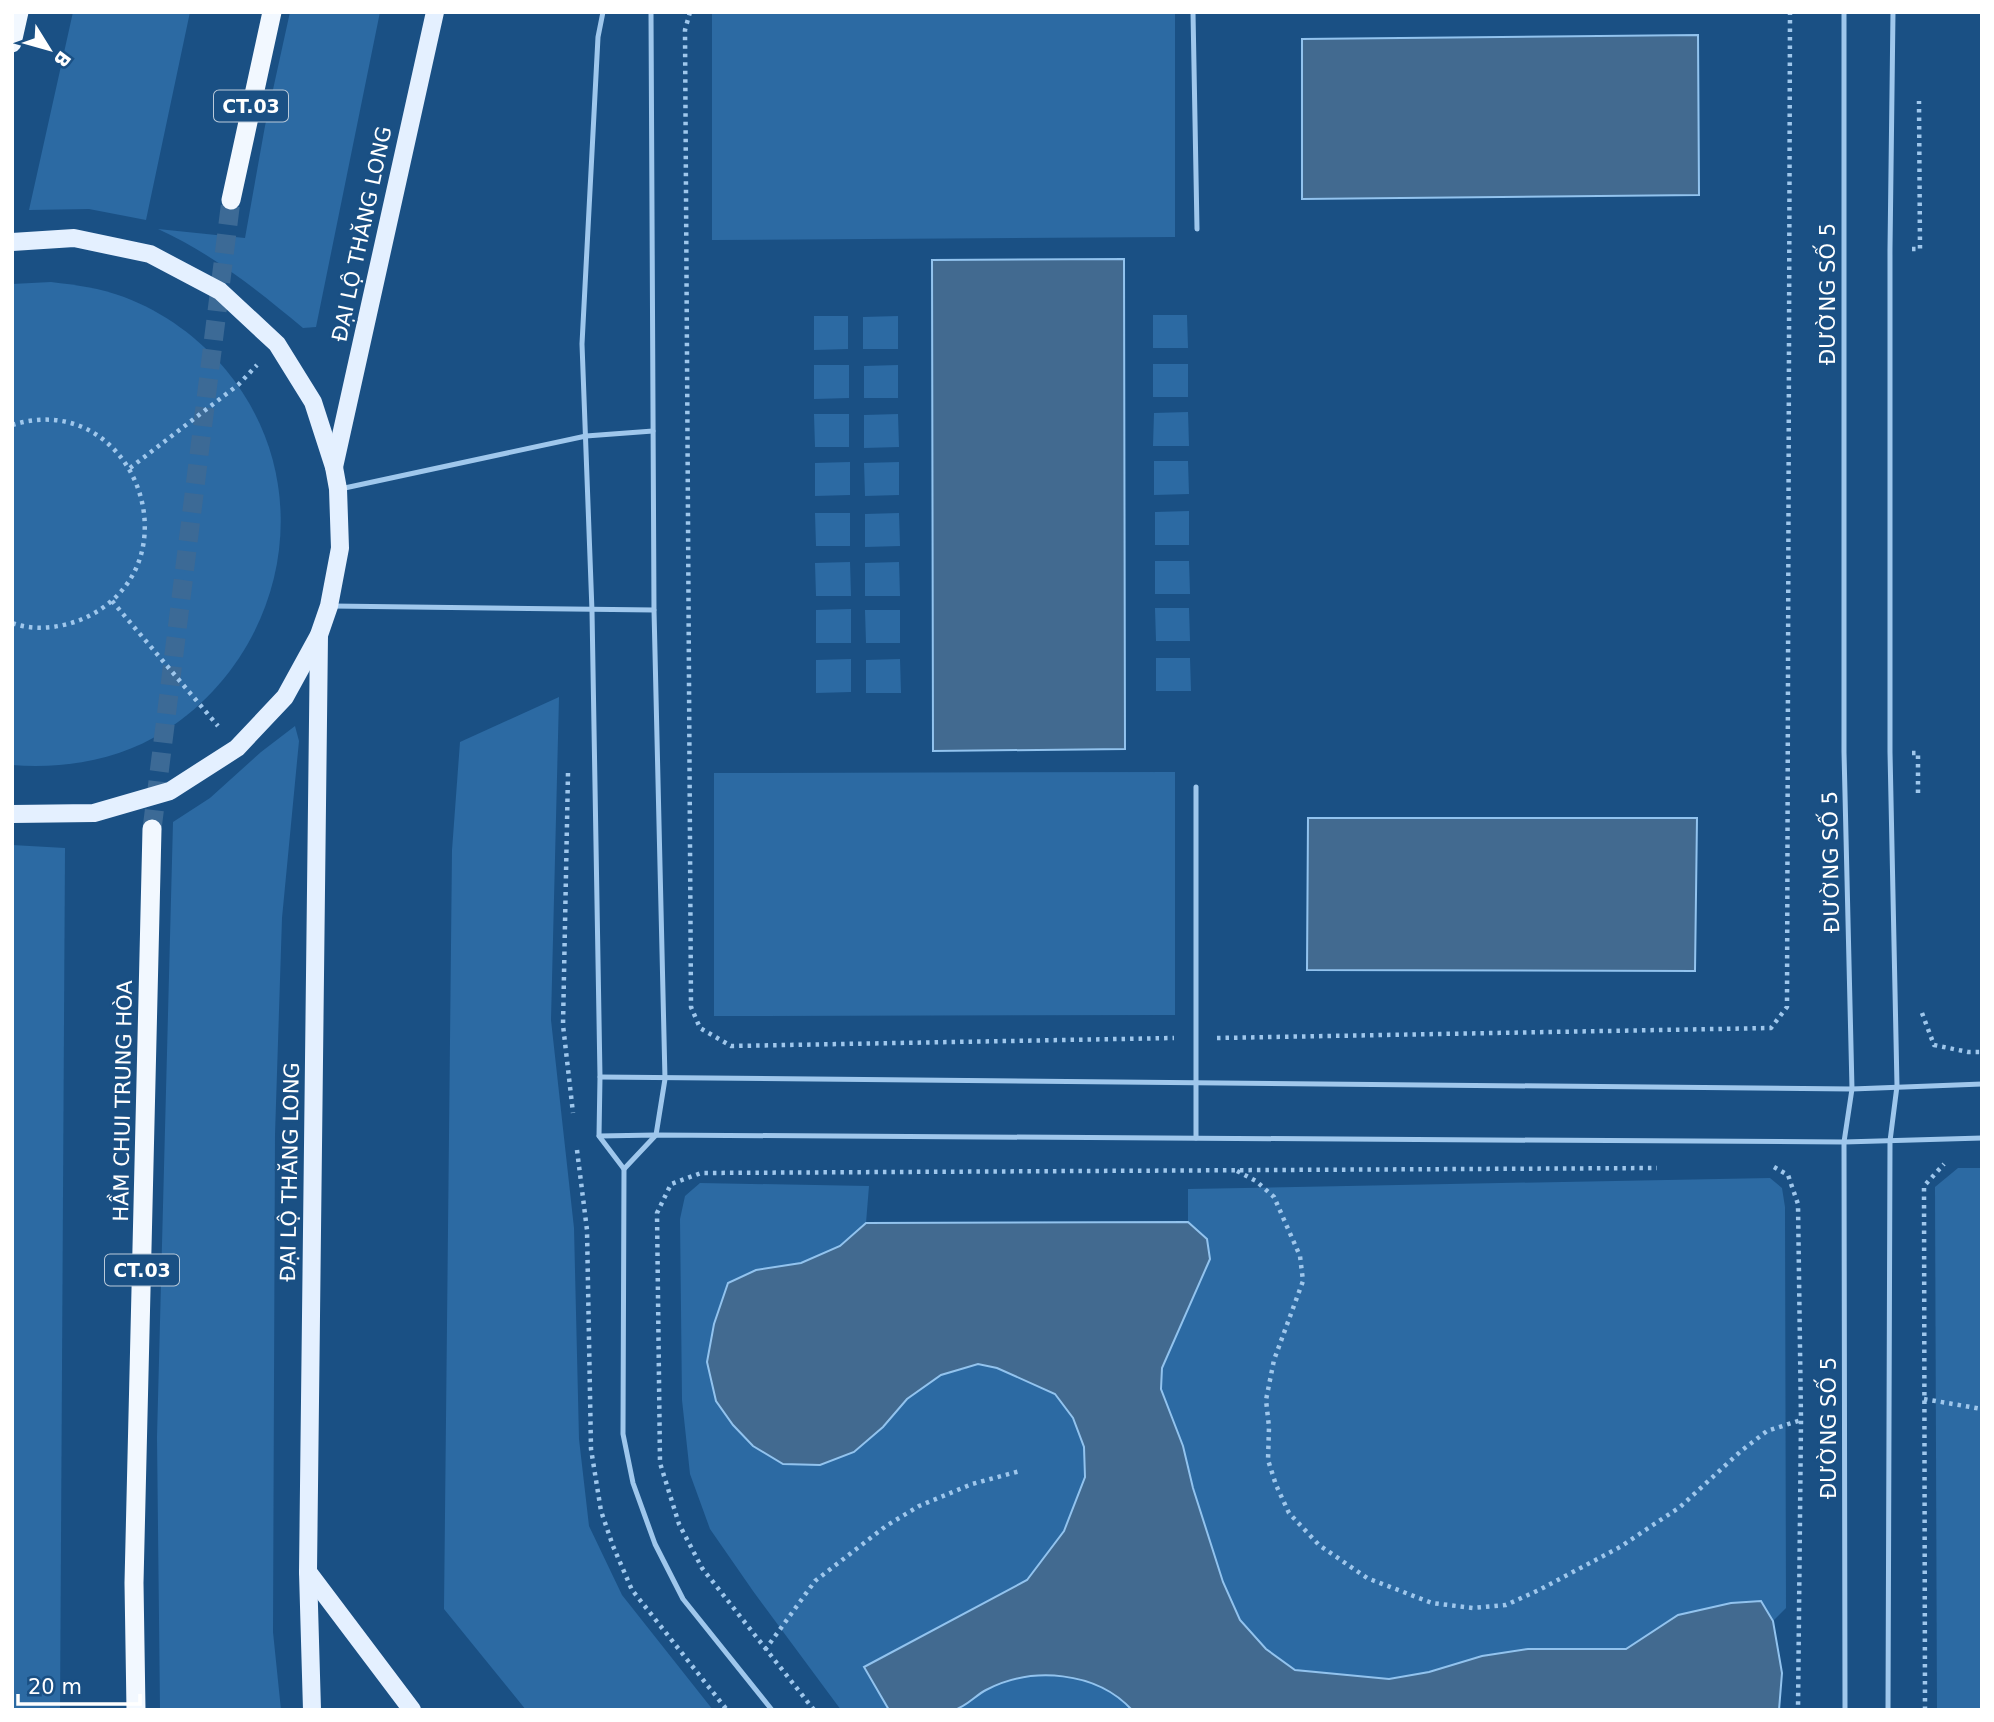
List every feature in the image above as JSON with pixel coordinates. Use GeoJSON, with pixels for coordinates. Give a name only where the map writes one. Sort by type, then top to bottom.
{"type":"FeatureCollection","features":[{"type":"Feature","properties":{"kind":"highway"},"geometry":{"type":"LineString","coordinates":[[12,43],[19,12]]}},
{"type":"Feature","properties":{"kind":"highway","name":"CT.03"},"geometry":{"type":"LineString","coordinates":[[231,200],[272,12]]}},
{"type":"Feature","properties":{"kind":"highway","name":"HẦM CHUI TRUNG HÒA"},"geometry":{"type":"LineString","coordinates":[[136,1710],[134,1583],[152,830]]}},
{"type":"Feature","properties":{"kind":"main road","name":"ĐẠI LỘ THĂNG LONG"},"geometry":{"type":"LineString","coordinates":[[334,467],[435,12]]}},
{"type":"Feature","properties":{"kind":"main road"},"geometry":{"type":"LineString","coordinates":[[12,242],[74,239],[150,254],[220,291],[277,344],[313,402],[334,467],[338,489],[340,548],[329,606],[319,635],[285,697],[237,748],[170,791],[107,810],[94,813],[12,814]]}},
{"type":"Feature","properties":{"kind":"main road","name":"ĐẠI LỘ THĂNG LONG"},"geometry":{"type":"LineString","coordinates":[[312,1710],[308,1572],[319,635]]}},
{"type":"Feature","properties":{"kind":"main road"},"geometry":{"type":"LineString","coordinates":[[308,1572],[412,1710]]}},
{"type":"Feature","properties":{"kind":"lane"},"geometry":{"type":"LineString","coordinates":[[603,12],[598,37],[582,344],[592,611],[599,1136],[624,1169],[623,1434],[633,1483],[655,1544],[682,1600],[772,1710]]}},
{"type":"Feature","properties":{"kind":"lane"},"geometry":{"type":"LineString","coordinates":[[624,1169],[656,1135],[665,1079],[654,610],[650,12]]}},
{"type":"Feature","properties":{"kind":"lane"},"geometry":{"type":"LineString","coordinates":[[1193,12],[1197,229]]}},
{"type":"Feature","properties":{"kind":"lane","name":"ĐƯỜNG SỐ 5"},"geometry":{"type":"LineString","coordinates":[[1844,12],[1844,752],[1852,1089],[1844,1142],[1845,1710]]}},
{"type":"Feature","properties":{"kind":"lane"},"geometry":{"type":"LineString","coordinates":[[1888,1710],[1890,1141],[1897,1086],[1890,752],[1890,249],[1894,12]]}},
{"type":"Feature","properties":{"kind":"lane"},"geometry":{"type":"LineString","coordinates":[[338,489],[586,436],[653,431]]}},
{"type":"Feature","properties":{"kind":"lane"},"geometry":{"type":"LineString","coordinates":[[329,606],[654,610]]}},
{"type":"Feature","properties":{"kind":"lane"},"geometry":{"type":"LineString","coordinates":[[1196,787],[1196,1138]]}},
{"type":"Feature","properties":{"kind":"lane"},"geometry":{"type":"LineString","coordinates":[[600,1077],[1852,1089],[1982,1084]]}},
{"type":"Feature","properties":{"kind":"lane"},"geometry":{"type":"LineString","coordinates":[[599,1136],[1844,1142],[1982,1138]]}},
{"type":"Feature","properties":{"kind":"path"},"geometry":{"type":"LineString","coordinates":[[690,12],[685,30],[685,44],[691,1007],[700,1028],[731,1046],[1771,1028],[1787,1007],[1790,12]]}},
{"type":"Feature","properties":{"kind":"path"},"geometry":{"type":"LineString","coordinates":[[131,468],[238,384],[277,344]]}},
{"type":"Feature","properties":{"kind":"path"},"geometry":{"type":"LineString","coordinates":[[12,425],[25,421],[56,420],[85,429],[110,445],[131,468],[145,506],[145,537],[137,567],[113,601],[92,615],[68,625],[43,628],[12,623]]}},
{"type":"Feature","properties":{"kind":"path"},"geometry":{"type":"LineString","coordinates":[[113,601],[237,748]]}},
{"type":"Feature","properties":{"kind":"path"},"geometry":{"type":"LineString","coordinates":[[1890,752],[1918,753],[1918,807]]}},
{"type":"Feature","properties":{"kind":"path"},"geometry":{"type":"LineString","coordinates":[[568,770],[563,1025],[574,1121]]}},
{"type":"Feature","properties":{"kind":"path"},"geometry":{"type":"LineString","coordinates":[[1920,1009],[1934,1045],[1982,1052]]}},
{"type":"Feature","properties":{"kind":"path"},"geometry":{"type":"LineString","coordinates":[[577,1148],[587,1230],[591,1449],[601,1511],[612,1546],[632,1590],[727,1710]]}},
{"type":"Feature","properties":{"kind":"path"},"geometry":{"type":"LineString","coordinates":[[1924,1710],[1924,1186],[1948,1160]]}},
{"type":"Feature","properties":{"kind":"path"},"geometry":{"type":"LineString","coordinates":[[1760,1167],[1774,1167],[1788,1175],[1798,1204],[1801,1420],[1798,1710]]}},
{"type":"Feature","properties":{"kind":"path"},"geometry":{"type":"LineString","coordinates":[[814,1710],[702,1568],[679,1524],[660,1463],[657,1213],[671,1184],[701,1173],[1664,1168]]}},
{"type":"Feature","properties":{"kind":"path"},"geometry":{"type":"LineString","coordinates":[[1233,1170],[1255,1181],[1274,1197],[1300,1256],[1302,1268],[1303,1281],[1274,1360],[1266,1400],[1268,1460],[1276,1486],[1289,1513],[1319,1545],[1367,1578],[1433,1603],[1473,1608],[1506,1605],[1620,1547],[1680,1507],[1767,1431],[1801,1420]]}},
{"type":"Feature","properties":{"kind":"path"},"geometry":{"type":"LineString","coordinates":[[1924,1399],[1982,1409]]}},
{"type":"Feature","properties":{"kind":"path"},"geometry":{"type":"LineString","coordinates":[[765,1650],[815,1581],[886,1526],[919,1506],[972,1484],[1020,1471]]}},
{"type":"Feature","properties":{"kind":"shaded area"},"geometry":{"type":"Polygon","coordinates":[[[73,12],[190,12],[146,220],[89,209],[29,210],[73,12]]]}},
{"type":"Feature","properties":{"kind":"shaded area"},"geometry":{"type":"Polygon","coordinates":[[[290,12],[380,12],[316,327],[303,328],[216,261],[158,229],[245,238],[265,126],[290,12]]]}},
{"type":"Feature","properties":{"kind":"shaded area"},"geometry":{"type":"Polygon","coordinates":[[[712,12],[1175,12],[1175,237],[712,240],[712,12]]]}},
{"type":"Feature","properties":{"kind":"shaded area"},"geometry":{"type":"Polygon","coordinates":[[[1698,35],[1699,195],[1302,199],[1302,39],[1698,35]]]}},
{"type":"Feature","properties":{"kind":"shaded area"},"geometry":{"type":"Polygon","coordinates":[[[1124,259],[1125,749],[933,751],[932,260],[1124,259]]]}},
{"type":"Feature","properties":{"kind":"shaded area"},"geometry":{"type":"Polygon","coordinates":[[[51,282],[106,291],[153,310],[192,337],[226,370],[256,415],[274,464],[281,514],[277,564],[263,612],[239,657],[207,698],[165,731],[111,756],[72,764],[12,765],[12,284],[51,282]]]}},
{"type":"Feature","properties":{"kind":"shaded area"},"geometry":{"type":"Polygon","coordinates":[[[1153,315],[1187,315],[1188,348],[1153,348],[1153,315]]]}},
{"type":"Feature","properties":{"kind":"shaded area"},"geometry":{"type":"Polygon","coordinates":[[[814,316],[848,316],[848,349],[814,350],[814,316]]]}},
{"type":"Feature","properties":{"kind":"shaded area"},"geometry":{"type":"Polygon","coordinates":[[[898,316],[898,349],[863,349],[863,317],[898,316]]]}},
{"type":"Feature","properties":{"kind":"shaded area"},"geometry":{"type":"Polygon","coordinates":[[[1153,364],[1188,364],[1188,397],[1153,397],[1153,364]]]}},
{"type":"Feature","properties":{"kind":"shaded area"},"geometry":{"type":"Polygon","coordinates":[[[814,365],[849,365],[849,398],[814,399],[814,365]]]}},
{"type":"Feature","properties":{"kind":"shaded area"},"geometry":{"type":"Polygon","coordinates":[[[898,365],[898,398],[864,398],[864,366],[898,365]]]}},
{"type":"Feature","properties":{"kind":"shaded area"},"geometry":{"type":"Polygon","coordinates":[[[1188,412],[1189,446],[1153,446],[1154,413],[1188,412]]]}},
{"type":"Feature","properties":{"kind":"shaded area"},"geometry":{"type":"Polygon","coordinates":[[[814,414],[849,414],[849,447],[815,447],[814,414]]]}},
{"type":"Feature","properties":{"kind":"shaded area"},"geometry":{"type":"Polygon","coordinates":[[[898,414],[899,447],[864,448],[864,415],[898,414]]]}},
{"type":"Feature","properties":{"kind":"shaded area"},"geometry":{"type":"Polygon","coordinates":[[[1154,461],[1188,461],[1189,494],[1154,495],[1154,461]]]}},
{"type":"Feature","properties":{"kind":"shaded area"},"geometry":{"type":"Polygon","coordinates":[[[850,462],[850,495],[815,496],[815,463],[850,462]]]}},
{"type":"Feature","properties":{"kind":"shaded area"},"geometry":{"type":"Polygon","coordinates":[[[899,462],[899,495],[865,496],[864,463],[899,462]]]}},
{"type":"Feature","properties":{"kind":"shaded area"},"geometry":{"type":"Polygon","coordinates":[[[1189,511],[1189,545],[1155,545],[1155,512],[1189,511]]]}},
{"type":"Feature","properties":{"kind":"shaded area"},"geometry":{"type":"Polygon","coordinates":[[[815,513],[850,513],[850,546],[816,546],[815,513]]]}},
{"type":"Feature","properties":{"kind":"shaded area"},"geometry":{"type":"Polygon","coordinates":[[[899,513],[900,546],[865,547],[865,514],[899,513]]]}},
{"type":"Feature","properties":{"kind":"shaded area"},"geometry":{"type":"Polygon","coordinates":[[[1155,561],[1189,561],[1190,594],[1155,594],[1155,561]]]}},
{"type":"Feature","properties":{"kind":"shaded area"},"geometry":{"type":"Polygon","coordinates":[[[850,562],[851,596],[816,596],[815,563],[850,562]]]}},
{"type":"Feature","properties":{"kind":"shaded area"},"geometry":{"type":"Polygon","coordinates":[[[899,562],[900,596],[865,596],[865,563],[899,562]]]}},
{"type":"Feature","properties":{"kind":"shaded area"},"geometry":{"type":"Polygon","coordinates":[[[1155,608],[1189,608],[1190,641],[1156,641],[1155,608]]]}},
{"type":"Feature","properties":{"kind":"shaded area"},"geometry":{"type":"Polygon","coordinates":[[[851,609],[851,643],[816,643],[816,610],[851,609]]]}},
{"type":"Feature","properties":{"kind":"shaded area"},"geometry":{"type":"Polygon","coordinates":[[[865,610],[900,610],[900,643],[866,643],[865,610]]]}},
{"type":"Feature","properties":{"kind":"shaded area"},"geometry":{"type":"Polygon","coordinates":[[[1156,658],[1190,658],[1191,691],[1156,691],[1156,658]]]}},
{"type":"Feature","properties":{"kind":"shaded area"},"geometry":{"type":"Polygon","coordinates":[[[851,659],[851,692],[816,693],[816,660],[851,659]]]}},
{"type":"Feature","properties":{"kind":"shaded area"},"geometry":{"type":"Polygon","coordinates":[[[900,659],[901,693],[866,693],[866,660],[900,659]]]}},
{"type":"Feature","properties":{"kind":"shaded area"},"geometry":{"type":"Polygon","coordinates":[[[559,697],[551,1020],[574,1228],[579,1439],[589,1526],[622,1595],[713,1710],[526,1710],[444,1609],[452,850],[460,742],[559,697]]]}},
{"type":"Feature","properties":{"kind":"shaded area"},"geometry":{"type":"Polygon","coordinates":[[[295,726],[299,741],[282,918],[275,1135],[273,1632],[281,1710],[160,1710],[157,1437],[173,822],[210,798],[261,752],[295,726]]]}},
{"type":"Feature","properties":{"kind":"shaded area"},"geometry":{"type":"Polygon","coordinates":[[[1175,772],[1175,1015],[714,1016],[714,773],[1175,772]]]}},
{"type":"Feature","properties":{"kind":"shaded area"},"geometry":{"type":"Polygon","coordinates":[[[1308,818],[1697,818],[1695,971],[1307,970],[1308,818]]]}},
{"type":"Feature","properties":{"kind":"shaded area"},"geometry":{"type":"Polygon","coordinates":[[[12,845],[65,848],[60,1710],[12,1710],[12,845]]]}},
{"type":"Feature","properties":{"kind":"shaded area"},"geometry":{"type":"Polygon","coordinates":[[[1958,1168],[1982,1168],[1982,1710],[1937,1710],[1935,1187],[1958,1168]]]}},
{"type":"Feature","properties":{"kind":"shaded area"},"geometry":{"type":"Polygon","coordinates":[[[1770,1178],[1782,1188],[1785,1207],[1786,1608],[1773,1621],[1761,1601],[1678,1615],[1626,1649],[1587,1650],[1389,1679],[1295,1670],[1266,1649],[1240,1621],[1223,1582],[1193,1488],[1183,1446],[1161,1389],[1162,1368],[1210,1259],[1206,1239],[1188,1222],[1188,1189],[1770,1178]]]}},
{"type":"Feature","properties":{"kind":"shaded area"},"geometry":{"type":"Polygon","coordinates":[[[700,1183],[869,1186],[866,1223],[840,1246],[801,1263],[756,1270],[753,1446],[782,1464],[820,1465],[854,1452],[883,1427],[907,1399],[941,1375],[978,1364],[997,1368],[1055,1394],[1073,1418],[1084,1447],[1085,1477],[1064,1531],[1027,1580],[865,1667],[889,1710],[841,1710],[710,1529],[690,1474],[682,1400],[680,1219],[685,1196],[700,1183]]]}},
{"type":"Feature","properties":{"kind":"shaded area"},"geometry":{"type":"Polygon","coordinates":[[[1188,1222],[1207,1239],[1210,1259],[1162,1368],[1161,1389],[1183,1446],[1193,1488],[1223,1582],[1240,1620],[1266,1649],[1295,1670],[1389,1679],[1429,1672],[1482,1656],[1528,1649],[1626,1649],[1678,1615],[1731,1603],[1761,1601],[1773,1621],[1782,1673],[1779,1710],[1132,1710],[1100,1687],[1063,1676],[1043,1675],[1004,1682],[954,1710],[889,1710],[864,1667],[1027,1580],[1064,1531],[1085,1477],[1084,1447],[1073,1418],[1055,1394],[997,1368],[978,1364],[941,1375],[907,1399],[883,1427],[854,1452],[820,1465],[783,1464],[753,1446],[733,1425],[716,1401],[707,1362],[714,1324],[728,1283],[756,1270],[801,1263],[840,1246],[866,1223],[1188,1222]]]}},
{"type":"Feature","properties":{"kind":"shaded area"},"geometry":{"type":"Polygon","coordinates":[[[1027,1675],[1070,1678],[1097,1685],[1121,1699],[1132,1710],[955,1710],[988,1689],[1027,1675]]]}},
{"type":"Feature","properties":{"kind":"tunnel"},"geometry":{"type":"LineString","coordinates":[[152,829],[231,200]]}}]}
